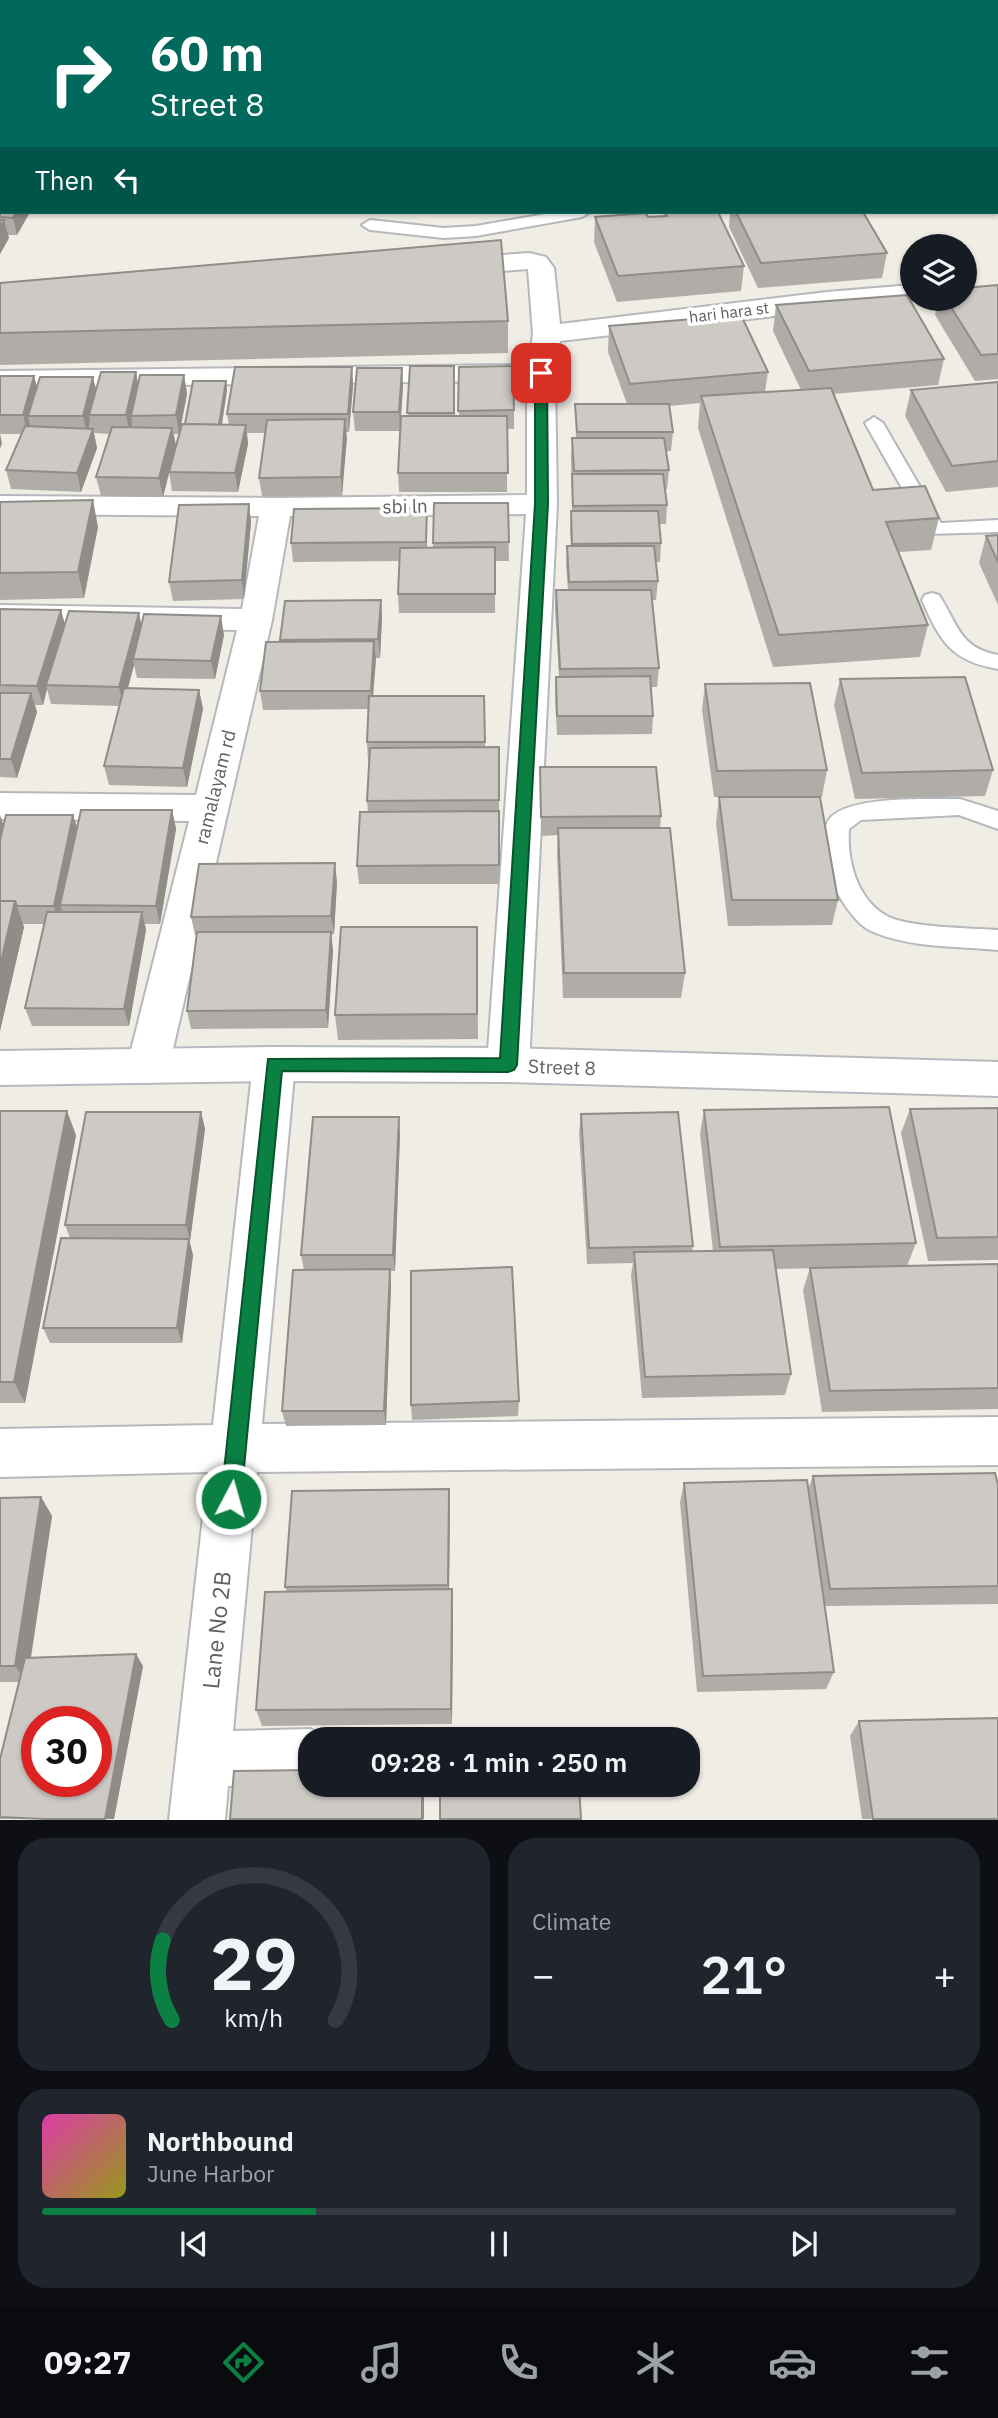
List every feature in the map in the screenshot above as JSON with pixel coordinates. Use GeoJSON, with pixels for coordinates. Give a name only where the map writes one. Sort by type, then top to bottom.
{"type":"FeatureCollection","features":[{"type":"Feature","properties":{"kind":"street"},"geometry":{"type":"LineString","coordinates":[[422,270],[518,261],[537,263],[541,268],[547,334],[541,373],[542,504],[508,1065]]}},
{"type":"Feature","properties":{"kind":"street","name":"hari hara st"},"geometry":{"type":"LineString","coordinates":[[547,334],[827,300],[900,294]]}},
{"type":"Feature","properties":{"kind":"street"},"geometry":{"type":"LineString","coordinates":[[0,379],[541,373]]}},
{"type":"Feature","properties":{"kind":"street","name":"sbi ln"},"geometry":{"type":"LineString","coordinates":[[0,505],[276,507],[542,504]]}},
{"type":"Feature","properties":{"kind":"street","name":"ramalayam rd"},"geometry":{"type":"LineString","coordinates":[[148,1066],[256,620],[276,507]]}},
{"type":"Feature","properties":{"kind":"street"},"geometry":{"type":"LineString","coordinates":[[0,616],[256,620]]}},
{"type":"Feature","properties":{"kind":"street"},"geometry":{"type":"LineString","coordinates":[[0,806],[210,808]]}},
{"type":"Feature","properties":{"kind":"street","name":"Street 8"},"geometry":{"type":"LineString","coordinates":[[0,1068],[274,1064],[508,1065],[998,1079]]}},
{"type":"Feature","properties":{"kind":"street","name":"Lane No 2B"},"geometry":{"type":"LineString","coordinates":[[197,1819],[237,1448],[274,1064]]}},
{"type":"Feature","properties":{"kind":"street"},"geometry":{"type":"LineString","coordinates":[[0,1453],[237,1448],[998,1441]]}},
{"type":"Feature","properties":{"kind":"street"},"geometry":{"type":"LineString","coordinates":[[204,1759],[298,1756]]}},
{"type":"Feature","properties":{"kind":"lane"},"geometry":{"type":"LineString","coordinates":[[370,225],[444,233],[504,227],[572,214]]}},
{"type":"Feature","properties":{"kind":"lane"},"geometry":{"type":"LineString","coordinates":[[874,423],[935,530],[998,526]]}},
{"type":"Feature","properties":{"kind":"lane"},"geometry":{"type":"LineString","coordinates":[[932,600],[953,642],[983,660],[998,662]]}},
{"type":"Feature","properties":{"kind":"lane"},"geometry":{"type":"LineString","coordinates":[[998,820],[960,807],[856,812],[838,825],[836,849],[847,891],[877,923],[914,933],[998,940]]}},
{"type":"Feature","properties":{"kind":"building"},"geometry":{"type":"Polygon","coordinates":[[[0,214],[15,214],[13,218],[0,217],[0,214]]]}},
{"type":"Feature","properties":{"kind":"building"},"geometry":{"type":"Polygon","coordinates":[[[633,214],[646,214],[648,217],[667,216],[666,214],[719,214],[744,266],[618,276],[595,217],[633,214]]]}},
{"type":"Feature","properties":{"kind":"building"},"geometry":{"type":"Polygon","coordinates":[[[737,214],[864,214],[887,253],[761,263],[737,214]]]}},
{"type":"Feature","properties":{"kind":"building"},"geometry":{"type":"Polygon","coordinates":[[[501,240],[508,321],[0,333],[0,283],[501,240]]]}},
{"type":"Feature","properties":{"kind":"building"},"geometry":{"type":"Polygon","coordinates":[[[998,285],[998,354],[981,355],[954,311],[977,311],[977,287],[998,285]]]}},
{"type":"Feature","properties":{"kind":"building"},"geometry":{"type":"Polygon","coordinates":[[[900,296],[900,311],[916,311],[944,359],[809,371],[776,305],[900,296]]]}},
{"type":"Feature","properties":{"kind":"building"},"geometry":{"type":"Polygon","coordinates":[[[741,315],[768,372],[630,384],[609,326],[741,315]]]}},
{"type":"Feature","properties":{"kind":"building"},"geometry":{"type":"Polygon","coordinates":[[[410,366],[454,366],[454,413],[407,413],[410,366]]]}},
{"type":"Feature","properties":{"kind":"building"},"geometry":{"type":"Polygon","coordinates":[[[513,366],[514,410],[458,411],[459,367],[513,366]]]}},
{"type":"Feature","properties":{"kind":"building"},"geometry":{"type":"Polygon","coordinates":[[[235,367],[352,367],[348,414],[227,414],[235,367]]]}},
{"type":"Feature","properties":{"kind":"building"},"geometry":{"type":"Polygon","coordinates":[[[357,368],[402,368],[399,412],[353,412],[357,368]]]}},
{"type":"Feature","properties":{"kind":"building"},"geometry":{"type":"Polygon","coordinates":[[[101,372],[136,372],[126,415],[89,415],[101,372]]]}},
{"type":"Feature","properties":{"kind":"building"},"geometry":{"type":"Polygon","coordinates":[[[140,375],[184,375],[176,415],[131,416],[140,375]]]}},
{"type":"Feature","properties":{"kind":"building"},"geometry":{"type":"Polygon","coordinates":[[[0,376],[34,376],[23,415],[0,415],[0,376]]]}},
{"type":"Feature","properties":{"kind":"building"},"geometry":{"type":"Polygon","coordinates":[[[40,377],[93,377],[83,416],[28,416],[40,377]]]}},
{"type":"Feature","properties":{"kind":"building"},"geometry":{"type":"Polygon","coordinates":[[[193,381],[226,381],[219,425],[185,424],[193,381]]]}},
{"type":"Feature","properties":{"kind":"building"},"geometry":{"type":"Polygon","coordinates":[[[998,382],[998,461],[952,466],[911,390],[998,382]]]}},
{"type":"Feature","properties":{"kind":"building"},"geometry":{"type":"Polygon","coordinates":[[[831,388],[873,490],[925,486],[939,518],[886,522],[928,625],[779,635],[701,396],[831,388]]]}},
{"type":"Feature","properties":{"kind":"building"},"geometry":{"type":"Polygon","coordinates":[[[575,404],[669,404],[673,432],[577,432],[575,404]]]}},
{"type":"Feature","properties":{"kind":"building"},"geometry":{"type":"Polygon","coordinates":[[[401,416],[507,416],[508,473],[398,473],[401,416]]]}},
{"type":"Feature","properties":{"kind":"building"},"geometry":{"type":"Polygon","coordinates":[[[345,419],[341,477],[259,478],[267,420],[345,419]]]}},
{"type":"Feature","properties":{"kind":"building"},"geometry":{"type":"Polygon","coordinates":[[[182,424],[246,425],[235,473],[169,472],[182,424]]]}},
{"type":"Feature","properties":{"kind":"building"},"geometry":{"type":"Polygon","coordinates":[[[25,426],[93,429],[77,473],[6,470],[25,426]]]}},
{"type":"Feature","properties":{"kind":"building"},"geometry":{"type":"Polygon","coordinates":[[[112,427],[172,428],[159,478],[96,477],[112,427]]]}},
{"type":"Feature","properties":{"kind":"building"},"geometry":{"type":"Polygon","coordinates":[[[572,438],[664,438],[669,470],[574,471],[572,438]]]}},
{"type":"Feature","properties":{"kind":"building"},"geometry":{"type":"Polygon","coordinates":[[[572,474],[663,474],[667,505],[573,506],[572,474]]]}},
{"type":"Feature","properties":{"kind":"building"},"geometry":{"type":"Polygon","coordinates":[[[93,500],[78,572],[0,573],[0,502],[93,500]]]}},
{"type":"Feature","properties":{"kind":"building"},"geometry":{"type":"Polygon","coordinates":[[[434,503],[508,503],[509,542],[433,543],[434,503]]]}},
{"type":"Feature","properties":{"kind":"building"},"geometry":{"type":"Polygon","coordinates":[[[249,504],[242,580],[169,582],[179,505],[249,504]]]}},
{"type":"Feature","properties":{"kind":"building"},"geometry":{"type":"Polygon","coordinates":[[[427,508],[426,542],[291,543],[294,509],[427,508]]]}},
{"type":"Feature","properties":{"kind":"building"},"geometry":{"type":"Polygon","coordinates":[[[571,511],[658,511],[661,543],[572,544],[571,511]]]}},
{"type":"Feature","properties":{"kind":"building"},"geometry":{"type":"Polygon","coordinates":[[[998,535],[998,562],[986,536],[998,535]]]}},
{"type":"Feature","properties":{"kind":"building"},"geometry":{"type":"Polygon","coordinates":[[[567,546],[654,546],[658,581],[569,582],[567,546]]]}},
{"type":"Feature","properties":{"kind":"building"},"geometry":{"type":"Polygon","coordinates":[[[495,547],[495,594],[398,594],[400,548],[495,547]]]}},
{"type":"Feature","properties":{"kind":"building"},"geometry":{"type":"Polygon","coordinates":[[[556,590],[651,590],[659,668],[560,669],[556,590]]]}},
{"type":"Feature","properties":{"kind":"building"},"geometry":{"type":"Polygon","coordinates":[[[381,600],[378,639],[280,640],[285,601],[381,600]]]}},
{"type":"Feature","properties":{"kind":"building"},"geometry":{"type":"Polygon","coordinates":[[[0,609],[61,610],[37,686],[0,685],[0,609]]]}},
{"type":"Feature","properties":{"kind":"building"},"geometry":{"type":"Polygon","coordinates":[[[69,611],[139,613],[119,687],[46,685],[69,611]]]}},
{"type":"Feature","properties":{"kind":"building"},"geometry":{"type":"Polygon","coordinates":[[[144,614],[221,616],[211,661],[133,659],[144,614]]]}},
{"type":"Feature","properties":{"kind":"building"},"geometry":{"type":"Polygon","coordinates":[[[374,641],[371,691],[260,691],[266,642],[374,641]]]}},
{"type":"Feature","properties":{"kind":"building"},"geometry":{"type":"Polygon","coordinates":[[[650,676],[653,716],[557,716],[556,677],[650,676]]]}},
{"type":"Feature","properties":{"kind":"building"},"geometry":{"type":"Polygon","coordinates":[[[965,677],[993,770],[862,773],[840,679],[965,677]]]}},
{"type":"Feature","properties":{"kind":"building"},"geometry":{"type":"Polygon","coordinates":[[[810,683],[827,770],[717,771],[705,684],[810,683]]]}},
{"type":"Feature","properties":{"kind":"building"},"geometry":{"type":"Polygon","coordinates":[[[124,688],[199,690],[183,768],[104,766],[124,688]]]}},
{"type":"Feature","properties":{"kind":"building"},"geometry":{"type":"Polygon","coordinates":[[[0,693],[31,693],[11,759],[0,759],[0,693]]]}},
{"type":"Feature","properties":{"kind":"building"},"geometry":{"type":"Polygon","coordinates":[[[369,696],[484,696],[485,742],[367,742],[369,696]]]}},
{"type":"Feature","properties":{"kind":"building"},"geometry":{"type":"Polygon","coordinates":[[[499,747],[499,800],[367,801],[370,748],[499,747]]]}},
{"type":"Feature","properties":{"kind":"building"},"geometry":{"type":"Polygon","coordinates":[[[540,767],[656,767],[661,816],[541,817],[540,767]]]}},
{"type":"Feature","properties":{"kind":"building"},"geometry":{"type":"Polygon","coordinates":[[[719,797],[820,797],[838,900],[732,900],[719,797]]]}},
{"type":"Feature","properties":{"kind":"building"},"geometry":{"type":"Polygon","coordinates":[[[81,810],[172,810],[156,906],[60,905],[81,810]]]}},
{"type":"Feature","properties":{"kind":"building"},"geometry":{"type":"Polygon","coordinates":[[[499,811],[499,865],[357,866],[360,812],[499,811]]]}},
{"type":"Feature","properties":{"kind":"building"},"geometry":{"type":"Polygon","coordinates":[[[6,815],[73,815],[54,906],[17,906],[15,901],[0,901],[0,840],[6,815]]]}},
{"type":"Feature","properties":{"kind":"building"},"geometry":{"type":"Polygon","coordinates":[[[558,828],[670,828],[685,973],[564,973],[558,828]]]}},
{"type":"Feature","properties":{"kind":"building"},"geometry":{"type":"Polygon","coordinates":[[[335,863],[331,916],[191,917],[199,864],[335,863]]]}},
{"type":"Feature","properties":{"kind":"building"},"geometry":{"type":"Polygon","coordinates":[[[0,901],[15,901],[0,966],[0,901]]]}},
{"type":"Feature","properties":{"kind":"building"},"geometry":{"type":"Polygon","coordinates":[[[47,912],[142,912],[124,1009],[25,1008],[47,912]]]}},
{"type":"Feature","properties":{"kind":"building"},"geometry":{"type":"Polygon","coordinates":[[[341,927],[477,927],[477,1014],[335,1015],[341,927]]]}},
{"type":"Feature","properties":{"kind":"building"},"geometry":{"type":"Polygon","coordinates":[[[197,932],[331,932],[326,1010],[187,1011],[197,932]]]}},
{"type":"Feature","properties":{"kind":"building"},"geometry":{"type":"Polygon","coordinates":[[[889,1107],[916,1243],[720,1247],[704,1110],[889,1107]]]}},
{"type":"Feature","properties":{"kind":"building"},"geometry":{"type":"Polygon","coordinates":[[[998,1108],[998,1237],[937,1238],[910,1109],[998,1108]]]}},
{"type":"Feature","properties":{"kind":"building"},"geometry":{"type":"Polygon","coordinates":[[[0,1111],[67,1111],[14,1382],[0,1382],[0,1111]]]}},
{"type":"Feature","properties":{"kind":"building"},"geometry":{"type":"Polygon","coordinates":[[[86,1112],[201,1112],[186,1225],[65,1225],[86,1112]]]}},
{"type":"Feature","properties":{"kind":"building"},"geometry":{"type":"Polygon","coordinates":[[[678,1112],[693,1246],[589,1248],[581,1114],[678,1112]]]}},
{"type":"Feature","properties":{"kind":"building"},"geometry":{"type":"Polygon","coordinates":[[[313,1117],[399,1117],[393,1255],[301,1255],[313,1117]]]}},
{"type":"Feature","properties":{"kind":"building"},"geometry":{"type":"Polygon","coordinates":[[[61,1238],[189,1239],[177,1328],[43,1328],[61,1238]]]}},
{"type":"Feature","properties":{"kind":"building"},"geometry":{"type":"Polygon","coordinates":[[[773,1250],[791,1374],[645,1377],[634,1252],[773,1250]]]}},
{"type":"Feature","properties":{"kind":"building"},"geometry":{"type":"Polygon","coordinates":[[[998,1264],[998,1388],[830,1391],[810,1268],[998,1264]]]}},
{"type":"Feature","properties":{"kind":"building"},"geometry":{"type":"Polygon","coordinates":[[[512,1267],[519,1401],[411,1405],[411,1271],[512,1267]]]}},
{"type":"Feature","properties":{"kind":"building"},"geometry":{"type":"Polygon","coordinates":[[[390,1269],[384,1411],[282,1411],[293,1270],[390,1269]]]}},
{"type":"Feature","properties":{"kind":"building"},"geometry":{"type":"Polygon","coordinates":[[[995,1473],[998,1485],[998,1586],[830,1589],[813,1476],[995,1473]]]}},
{"type":"Feature","properties":{"kind":"building"},"geometry":{"type":"Polygon","coordinates":[[[807,1480],[834,1672],[703,1676],[684,1483],[807,1480]]]}},
{"type":"Feature","properties":{"kind":"building"},"geometry":{"type":"Polygon","coordinates":[[[449,1489],[448,1585],[285,1587],[292,1491],[449,1489]]]}},
{"type":"Feature","properties":{"kind":"building"},"geometry":{"type":"Polygon","coordinates":[[[41,1497],[15,1666],[0,1666],[0,1498],[41,1497]]]}},
{"type":"Feature","properties":{"kind":"building"},"geometry":{"type":"Polygon","coordinates":[[[452,1589],[451,1709],[256,1710],[265,1592],[452,1589]]]}},
{"type":"Feature","properties":{"kind":"building"},"geometry":{"type":"Polygon","coordinates":[[[136,1654],[112,1782],[112,1706],[21,1706],[21,1797],[109,1797],[105,1819],[0,1817],[0,1759],[25,1658],[136,1654]]]}},
{"type":"Feature","properties":{"kind":"building"},"geometry":{"type":"Polygon","coordinates":[[[998,1718],[998,1819],[873,1819],[859,1721],[998,1718]]]}},
{"type":"Feature","properties":{"kind":"building"},"geometry":{"type":"Polygon","coordinates":[[[298,1770],[298,1797],[422,1797],[422,1819],[230,1819],[234,1771],[298,1770]]]}},
{"type":"Feature","properties":{"kind":"building"},"geometry":{"type":"Polygon","coordinates":[[[440,1797],[580,1797],[581,1819],[440,1819],[440,1797]]]}},
{"type":"Feature","properties":{"kind":"route"},"geometry":{"type":"LineString","coordinates":[[231,1499],[274,1064],[508,1065],[542,504],[541,373]]}}]}
